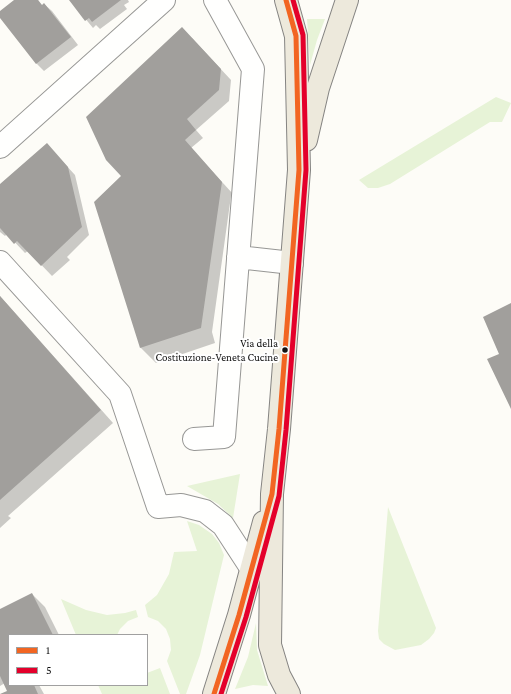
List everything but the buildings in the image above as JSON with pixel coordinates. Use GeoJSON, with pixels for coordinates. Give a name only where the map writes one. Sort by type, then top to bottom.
{"type":"FeatureCollection","features":[{"type":"Feature","properties":{"kind":"main road"},"geometry":{"type":"LineString","coordinates":[[286,0],[296,36],[299,170],[279,429],[272,494],[270,644],[279,675],[289,694]]}},
{"type":"Feature","properties":{"kind":"main road"},"geometry":{"type":"LineString","coordinates":[[299,170],[318,88],[347,0]]}},
{"type":"Feature","properties":{"kind":"main road"},"geometry":{"type":"LineString","coordinates":[[214,694],[239,615],[272,494]]}},
{"type":"Feature","properties":{"kind":"street"},"geometry":{"type":"LineString","coordinates":[[0,147],[164,0]]}},
{"type":"Feature","properties":{"kind":"street"},"geometry":{"type":"LineString","coordinates":[[194,439],[224,437],[253,70],[216,0]]}},
{"type":"Feature","properties":{"kind":"street"},"geometry":{"type":"LineString","coordinates":[[238,257],[292,263]]}},
{"type":"Feature","properties":{"kind":"street"},"geometry":{"type":"LineString","coordinates":[[0,262],[120,394],[158,507],[181,505],[205,511],[223,525],[251,568]]}},
{"type":"Feature","properties":{"kind":"green space"},"geometry":{"type":"Polygon","coordinates":[[[307,19],[325,19],[310,65],[307,19]]]}},
{"type":"Feature","properties":{"kind":"green space"},"geometry":{"type":"Polygon","coordinates":[[[496,97],[511,103],[502,122],[490,122],[390,184],[378,188],[368,188],[359,180],[496,97]]]}},
{"type":"Feature","properties":{"kind":"green space"},"geometry":{"type":"Polygon","coordinates":[[[240,474],[233,518],[218,504],[187,486],[240,474]]]}},
{"type":"Feature","properties":{"kind":"green space"},"geometry":{"type":"Polygon","coordinates":[[[388,507],[436,628],[429,639],[421,645],[395,650],[384,644],[379,639],[378,631],[388,507]]]}},
{"type":"Feature","properties":{"kind":"green space"},"geometry":{"type":"Polygon","coordinates":[[[187,521],[199,525],[212,534],[219,543],[224,555],[200,655],[186,694],[180,694],[167,661],[171,650],[170,639],[166,629],[158,621],[148,617],[145,605],[157,595],[169,574],[174,552],[197,551],[187,521]]]}},
{"type":"Feature","properties":{"kind":"green space"},"geometry":{"type":"Polygon","coordinates":[[[61,599],[86,610],[107,615],[136,610],[138,617],[128,621],[118,634],[76,634],[61,599]]]}},
{"type":"Feature","properties":{"kind":"green space"},"geometry":{"type":"Polygon","coordinates":[[[256,623],[257,650],[268,686],[253,685],[235,689],[248,657],[256,623]]]}},
{"type":"Feature","properties":{"kind":"green space"},"geometry":{"type":"Polygon","coordinates":[[[160,668],[170,694],[102,694],[98,686],[148,686],[148,673],[160,668]]]}},
{"type":"Feature","properties":{"kind":"transit line","name":"1"},"geometry":{"type":"LineString","coordinates":[[214,694],[239,615],[272,494],[279,429],[299,170],[296,36],[286,0]]}},
{"type":"Feature","properties":{"kind":"transit line","name":"5"},"geometry":{"type":"LineString","coordinates":[[221,694],[246,617],[279,496],[286,430],[306,170],[303,35],[293,0]]}},
{"type":"Feature","properties":{"kind":"place","name":"Via della Costituzione-Veneta Cucine"},"geometry":{"type":"Point","coordinates":[285,350]}}]}
